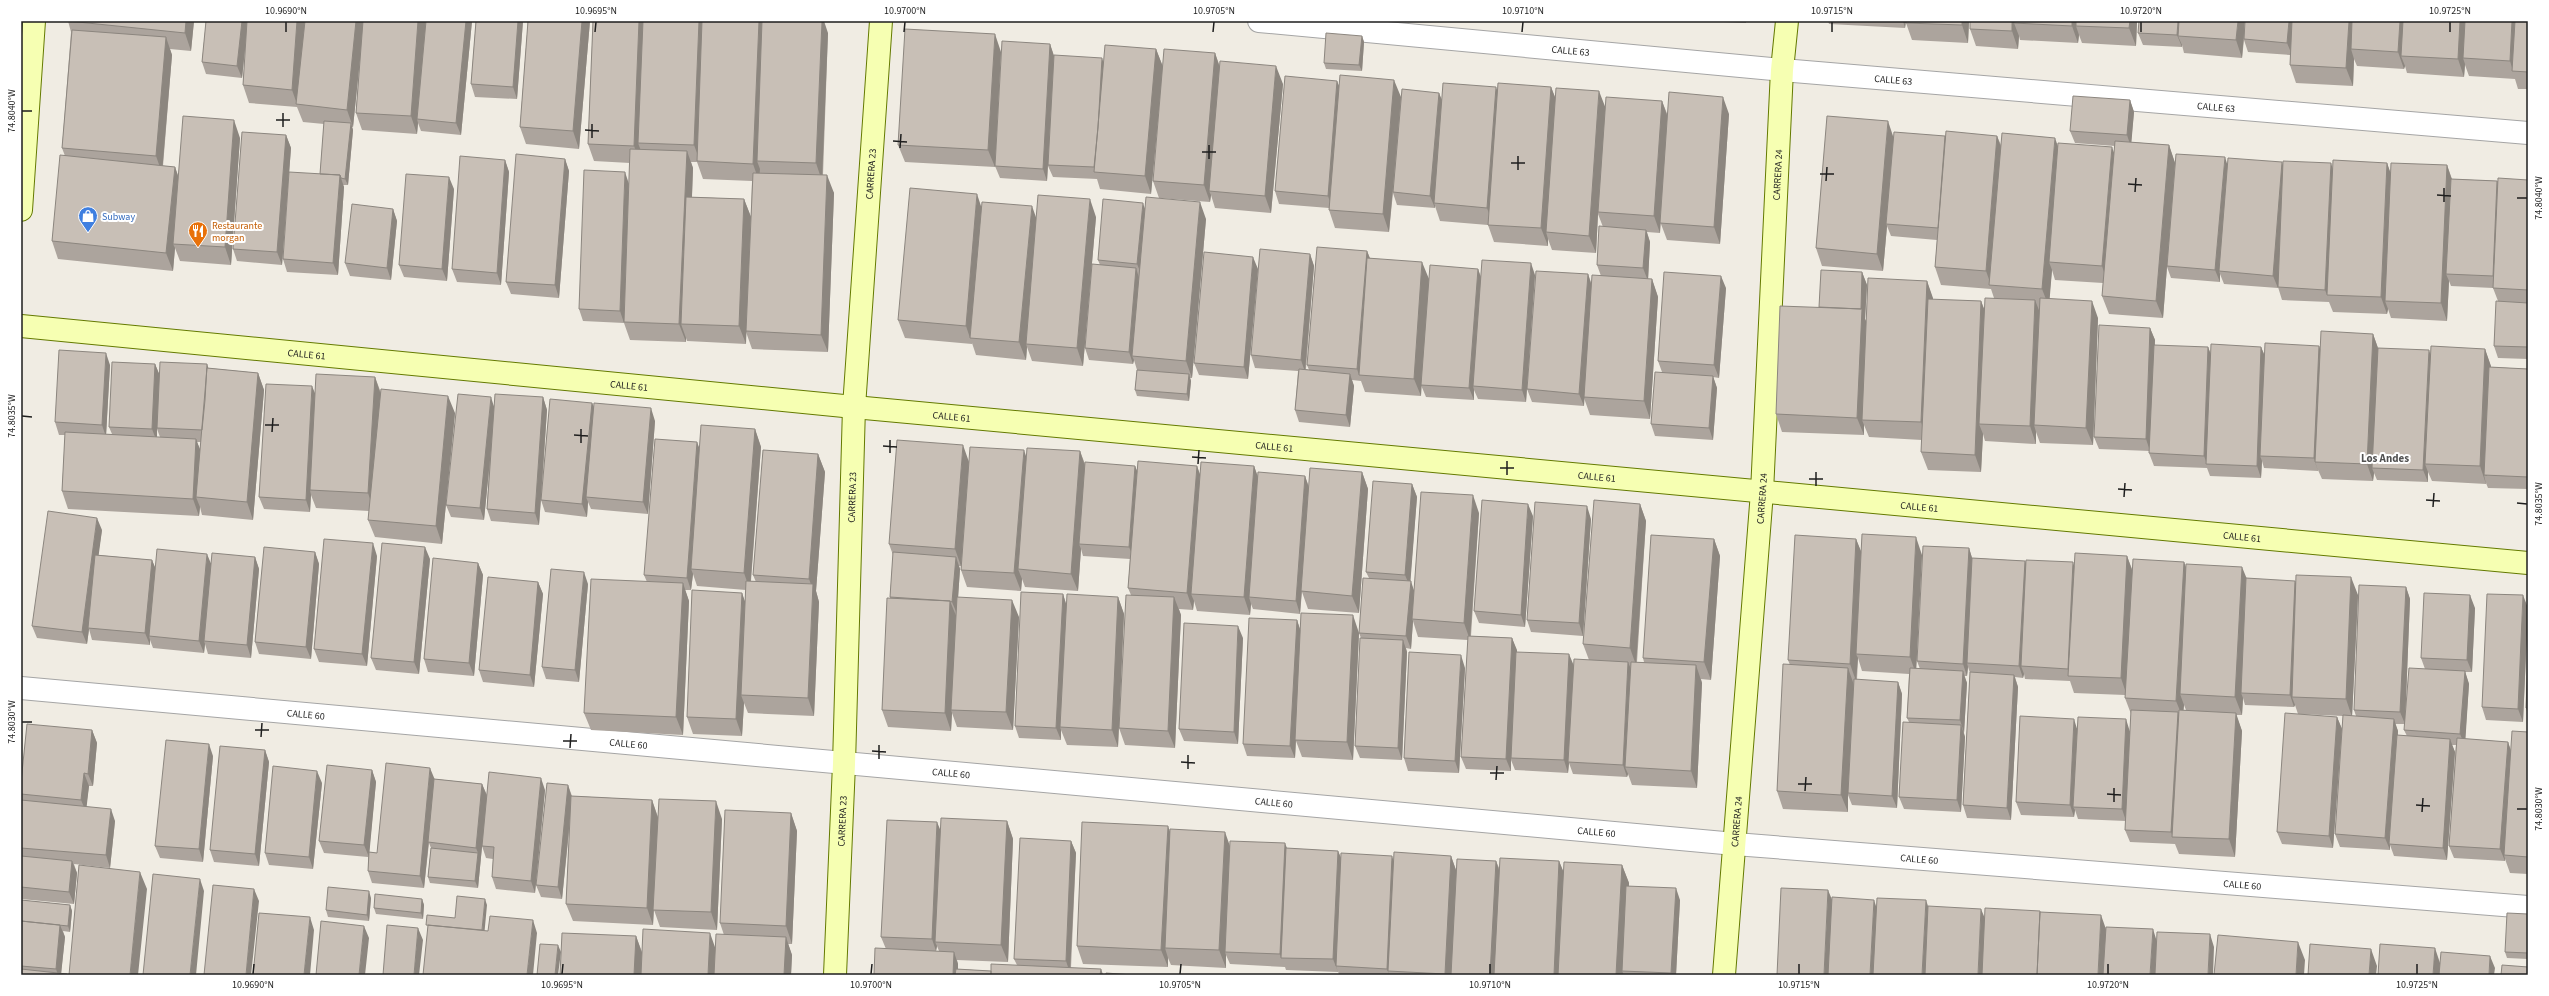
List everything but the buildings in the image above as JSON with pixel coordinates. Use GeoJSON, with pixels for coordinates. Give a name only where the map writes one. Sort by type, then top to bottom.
{"type":"FeatureCollection","features":[{"type":"Feature","properties":{"kind":"street"},"geometry":{"type":"LineString","coordinates":[[21,210],[34,21]]}},
{"type":"Feature","properties":{"kind":"street","name":"CARRERA 23"},"geometry":{"type":"LineString","coordinates":[[835,975],[844,764],[854,407],[881,21]]}},
{"type":"Feature","properties":{"kind":"street","name":"CALLE 63"},"geometry":{"type":"LineString","coordinates":[[1258,21],[1782,70],[2528,133]]}},
{"type":"Feature","properties":{"kind":"street","name":"CARRERA 24"},"geometry":{"type":"LineString","coordinates":[[1724,975],[1762,492],[1782,70],[1787,21]]}},
{"type":"Feature","properties":{"kind":"street","name":"CALLE 61"},"geometry":{"type":"LineString","coordinates":[[21,326],[854,407],[2528,563]]}},
{"type":"Feature","properties":{"kind":"street","name":"CALLE 60"},"geometry":{"type":"LineString","coordinates":[[21,688],[1735,844],[2528,907]]}},
{"type":"Feature","properties":{"kind":"place","name":"Subway"},"geometry":{"type":"Point","coordinates":[88,233]}},
{"type":"Feature","properties":{"kind":"place","name":"Restaurante morgan"},"geometry":{"type":"Point","coordinates":[198,248]}},
{"type":"Feature","properties":{"kind":"district","name":"Los Andes"},"geometry":{"type":"Point","coordinates":[2385,458]}}]}
